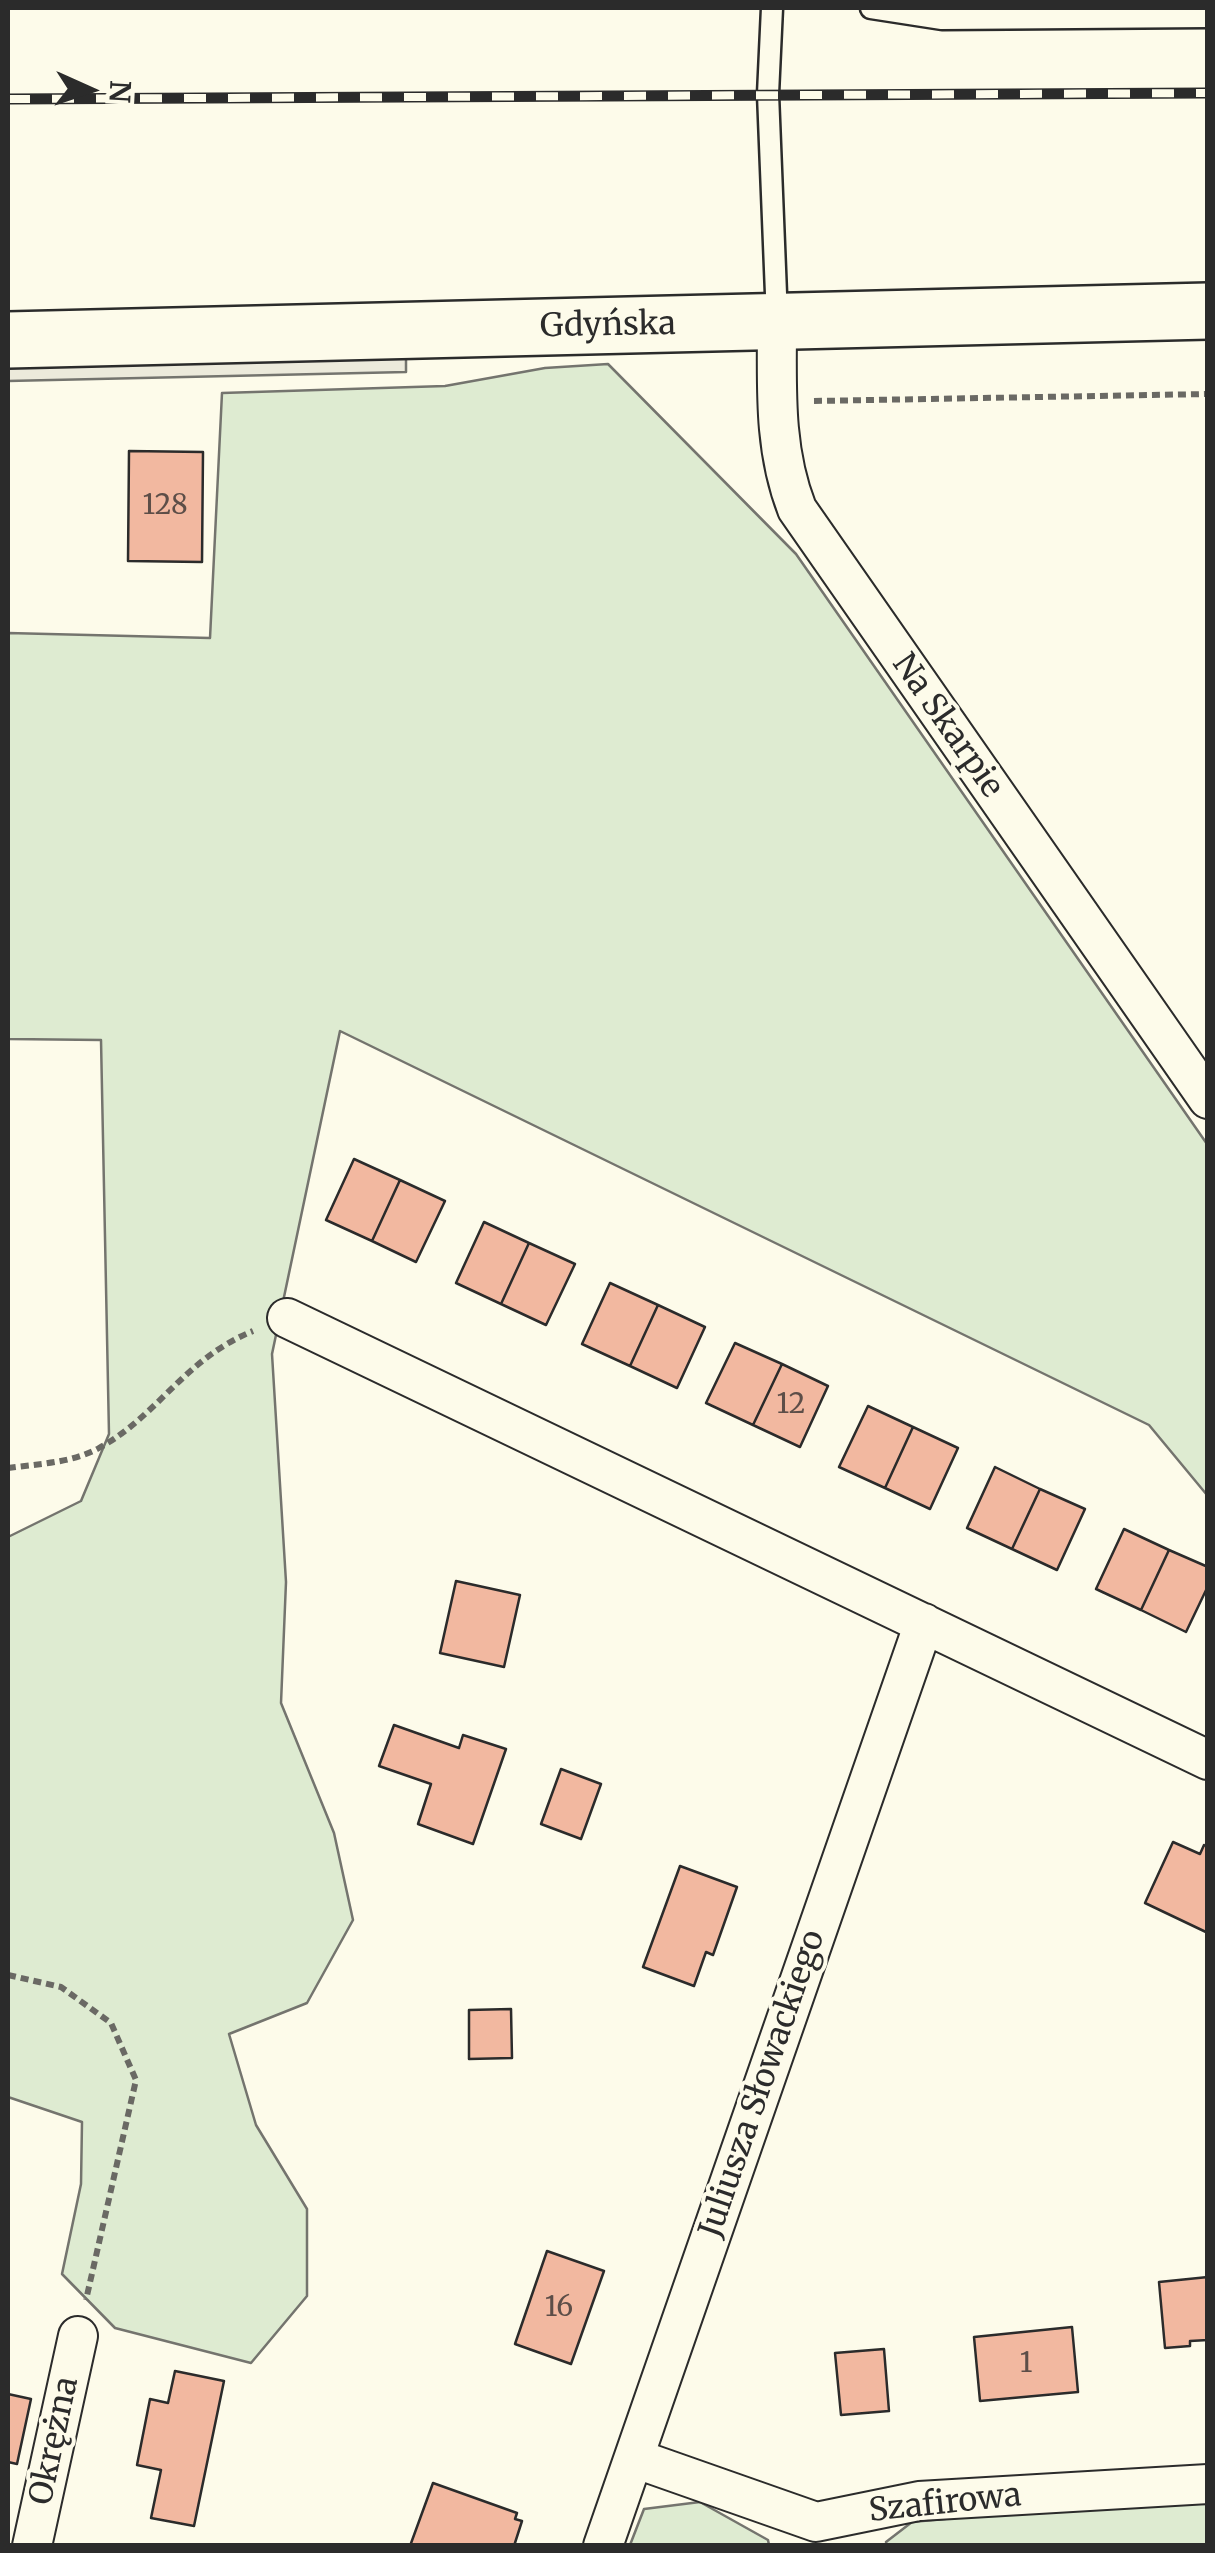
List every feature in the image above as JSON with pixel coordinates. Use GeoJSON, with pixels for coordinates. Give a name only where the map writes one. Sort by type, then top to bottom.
{"type":"FeatureCollection","features":[{"type":"Feature","properties":{"kind":"main road","name":"Gdyńska"},"geometry":{"type":"LineString","coordinates":[[8,340],[1208,310]]}},
{"type":"Feature","properties":{"kind":"street","name":"Na Skarpie"},"geometry":{"type":"LineString","coordinates":[[777,320],[779,442],[782,465],[797,509],[1208,1099]]}},
{"type":"Feature","properties":{"kind":"street"},"geometry":{"type":"LineString","coordinates":[[287,1318],[1208,1760]]}},
{"type":"Feature","properties":{"kind":"street","name":"Juliusza Słowackiego"},"geometry":{"type":"LineString","coordinates":[[604,2546],[924,1624]]}},
{"type":"Feature","properties":{"kind":"street","name":"Okrężna"},"geometry":{"type":"LineString","coordinates":[[32,2546],[78,2336]]}},
{"type":"Feature","properties":{"kind":"street","name":"Szafirowa"},"geometry":{"type":"LineString","coordinates":[[634,2458],[811,2534],[919,2501],[1208,2484]]}},
{"type":"Feature","properties":{"kind":"lane"},"geometry":{"type":"LineString","coordinates":[[772,8],[768,94],[777,320]]}},
{"type":"Feature","properties":{"kind":"lane"},"geometry":{"type":"LineString","coordinates":[[871,8],[942,20],[1208,17]]}},
{"type":"Feature","properties":{"kind":"path"},"geometry":{"type":"LineString","coordinates":[[808,390],[807,401],[1208,394]]}},
{"type":"Feature","properties":{"kind":"path"},"geometry":{"type":"LineString","coordinates":[[8,1468],[64,1460],[97,1449],[124,1430],[204,1356],[287,1318]]}},
{"type":"Feature","properties":{"kind":"path"},"geometry":{"type":"LineString","coordinates":[[8,1975],[61,1987],[111,2023],[136,2080],[78,2336]]}},
{"type":"Feature","properties":{"kind":"green space"},"geometry":{"type":"Polygon","coordinates":[[[608,364],[796,554],[1207,1144],[1207,1495],[1149,1425],[340,1031],[272,1354],[286,1582],[281,1703],[334,1833],[353,1920],[307,2003],[229,2034],[256,2125],[307,2209],[307,2296],[251,2363],[115,2328],[62,2274],[81,2184],[82,2122],[8,2097],[8,1537],[81,1501],[109,1434],[101,1040],[8,1039],[8,633],[210,638],[222,393],[445,386],[545,368],[608,364]]]}},
{"type":"Feature","properties":{"kind":"green space"},"geometry":{"type":"Polygon","coordinates":[[[1136,2501],[1207,2504],[1207,2545],[887,2546],[886,2542],[912,2522],[1136,2501]]]}},
{"type":"Feature","properties":{"kind":"green space"},"geometry":{"type":"Polygon","coordinates":[[[700,2502],[768,2540],[769,2545],[630,2545],[644,2509],[700,2502]]]}},
{"type":"Feature","properties":{"kind":"shaded area"},"geometry":{"type":"Polygon","coordinates":[[[406,354],[406,372],[8,381],[8,362],[406,354]]]}},
{"type":"Feature","properties":{"kind":"building"},"geometry":{"type":"Polygon","coordinates":[[[129,451],[203,452],[202,562],[128,561],[129,451]]]}},
{"type":"Feature","properties":{"kind":"building"},"geometry":{"type":"Polygon","coordinates":[[[354,1159],[400,1180],[372,1241],[326,1220],[354,1159]]]}},
{"type":"Feature","properties":{"kind":"building"},"geometry":{"type":"Polygon","coordinates":[[[400,1180],[445,1201],[416,1262],[372,1241],[400,1180]]]}},
{"type":"Feature","properties":{"kind":"building"},"geometry":{"type":"Polygon","coordinates":[[[484,1222],[529,1243],[501,1304],[456,1283],[484,1222]]]}},
{"type":"Feature","properties":{"kind":"building"},"geometry":{"type":"Polygon","coordinates":[[[529,1243],[575,1264],[546,1325],[501,1304],[529,1243]]]}},
{"type":"Feature","properties":{"kind":"building"},"geometry":{"type":"Polygon","coordinates":[[[610,1283],[658,1305],[630,1366],[582,1344],[610,1283]]]}},
{"type":"Feature","properties":{"kind":"building"},"geometry":{"type":"Polygon","coordinates":[[[658,1305],[705,1327],[677,1388],[630,1366],[658,1305]]]}},
{"type":"Feature","properties":{"kind":"building"},"geometry":{"type":"Polygon","coordinates":[[[735,1343],[782,1364],[753,1425],[706,1403],[735,1343]]]}},
{"type":"Feature","properties":{"kind":"building"},"geometry":{"type":"Polygon","coordinates":[[[782,1364],[828,1386],[800,1447],[753,1425],[782,1364]]]}},
{"type":"Feature","properties":{"kind":"building"},"geometry":{"type":"Polygon","coordinates":[[[868,1406],[913,1427],[885,1488],[839,1467],[868,1406]]]}},
{"type":"Feature","properties":{"kind":"building"},"geometry":{"type":"Polygon","coordinates":[[[913,1427],[958,1448],[930,1509],[885,1488],[913,1427]]]}},
{"type":"Feature","properties":{"kind":"building"},"geometry":{"type":"Polygon","coordinates":[[[995,1467],[1040,1489],[1012,1549],[967,1528],[995,1467]]]}},
{"type":"Feature","properties":{"kind":"building"},"geometry":{"type":"Polygon","coordinates":[[[1040,1489],[1085,1509],[1057,1570],[1012,1549],[1040,1489]]]}},
{"type":"Feature","properties":{"kind":"building"},"geometry":{"type":"Polygon","coordinates":[[[1124,1529],[1169,1550],[1141,1610],[1096,1589],[1124,1529]]]}},
{"type":"Feature","properties":{"kind":"building"},"geometry":{"type":"Polygon","coordinates":[[[1169,1550],[1208,1567],[1208,1586],[1186,1632],[1141,1610],[1169,1550]]]}},
{"type":"Feature","properties":{"kind":"building"},"geometry":{"type":"Polygon","coordinates":[[[456,1581],[520,1595],[504,1667],[440,1653],[456,1581]]]}},
{"type":"Feature","properties":{"kind":"building"},"geometry":{"type":"Polygon","coordinates":[[[394,1725],[459,1748],[463,1735],[506,1749],[473,1844],[418,1824],[431,1784],[379,1766],[394,1725]]]}},
{"type":"Feature","properties":{"kind":"building"},"geometry":{"type":"Polygon","coordinates":[[[561,1769],[601,1784],[581,1839],[541,1824],[561,1769]]]}},
{"type":"Feature","properties":{"kind":"building"},"geometry":{"type":"Polygon","coordinates":[[[1173,1842],[1200,1854],[1204,1845],[1208,1847],[1208,1933],[1145,1903],[1173,1842]]]}},
{"type":"Feature","properties":{"kind":"building"},"geometry":{"type":"Polygon","coordinates":[[[680,1866],[737,1887],[713,1955],[706,1952],[694,1986],[643,1967],[680,1866]]]}},
{"type":"Feature","properties":{"kind":"building"},"geometry":{"type":"Polygon","coordinates":[[[511,2009],[512,2058],[469,2059],[469,2010],[511,2009]]]}},
{"type":"Feature","properties":{"kind":"building"},"geometry":{"type":"Polygon","coordinates":[[[547,2251],[604,2271],[571,2364],[515,2344],[547,2251]]]}},
{"type":"Feature","properties":{"kind":"building"},"geometry":{"type":"Polygon","coordinates":[[[1208,2277],[1208,2340],[1165,2348],[1159,2282],[1208,2277]]]}},
{"type":"Feature","properties":{"kind":"building"},"geometry":{"type":"Polygon","coordinates":[[[1072,2327],[1078,2392],[980,2401],[974,2337],[1072,2327]]]}},
{"type":"Feature","properties":{"kind":"building"},"geometry":{"type":"Polygon","coordinates":[[[884,2349],[889,2411],[841,2415],[835,2353],[884,2349]]]}},
{"type":"Feature","properties":{"kind":"building"},"geometry":{"type":"Polygon","coordinates":[[[175,2371],[224,2381],[194,2526],[151,2518],[161,2470],[137,2465],[150,2399],[168,2403],[175,2371]]]}},
{"type":"Feature","properties":{"kind":"building"},"geometry":{"type":"Polygon","coordinates":[[[8,2394],[31,2399],[17,2464],[8,2462],[8,2394]]]}},
{"type":"Feature","properties":{"kind":"building"},"geometry":{"type":"Polygon","coordinates":[[[433,2483],[517,2513],[515,2519],[522,2521],[514,2546],[410,2546],[433,2483]]]}},
{"type":"Feature","properties":{"kind":"railway"},"geometry":{"type":"LineString","coordinates":[[8,99],[1208,93]]}}]}
